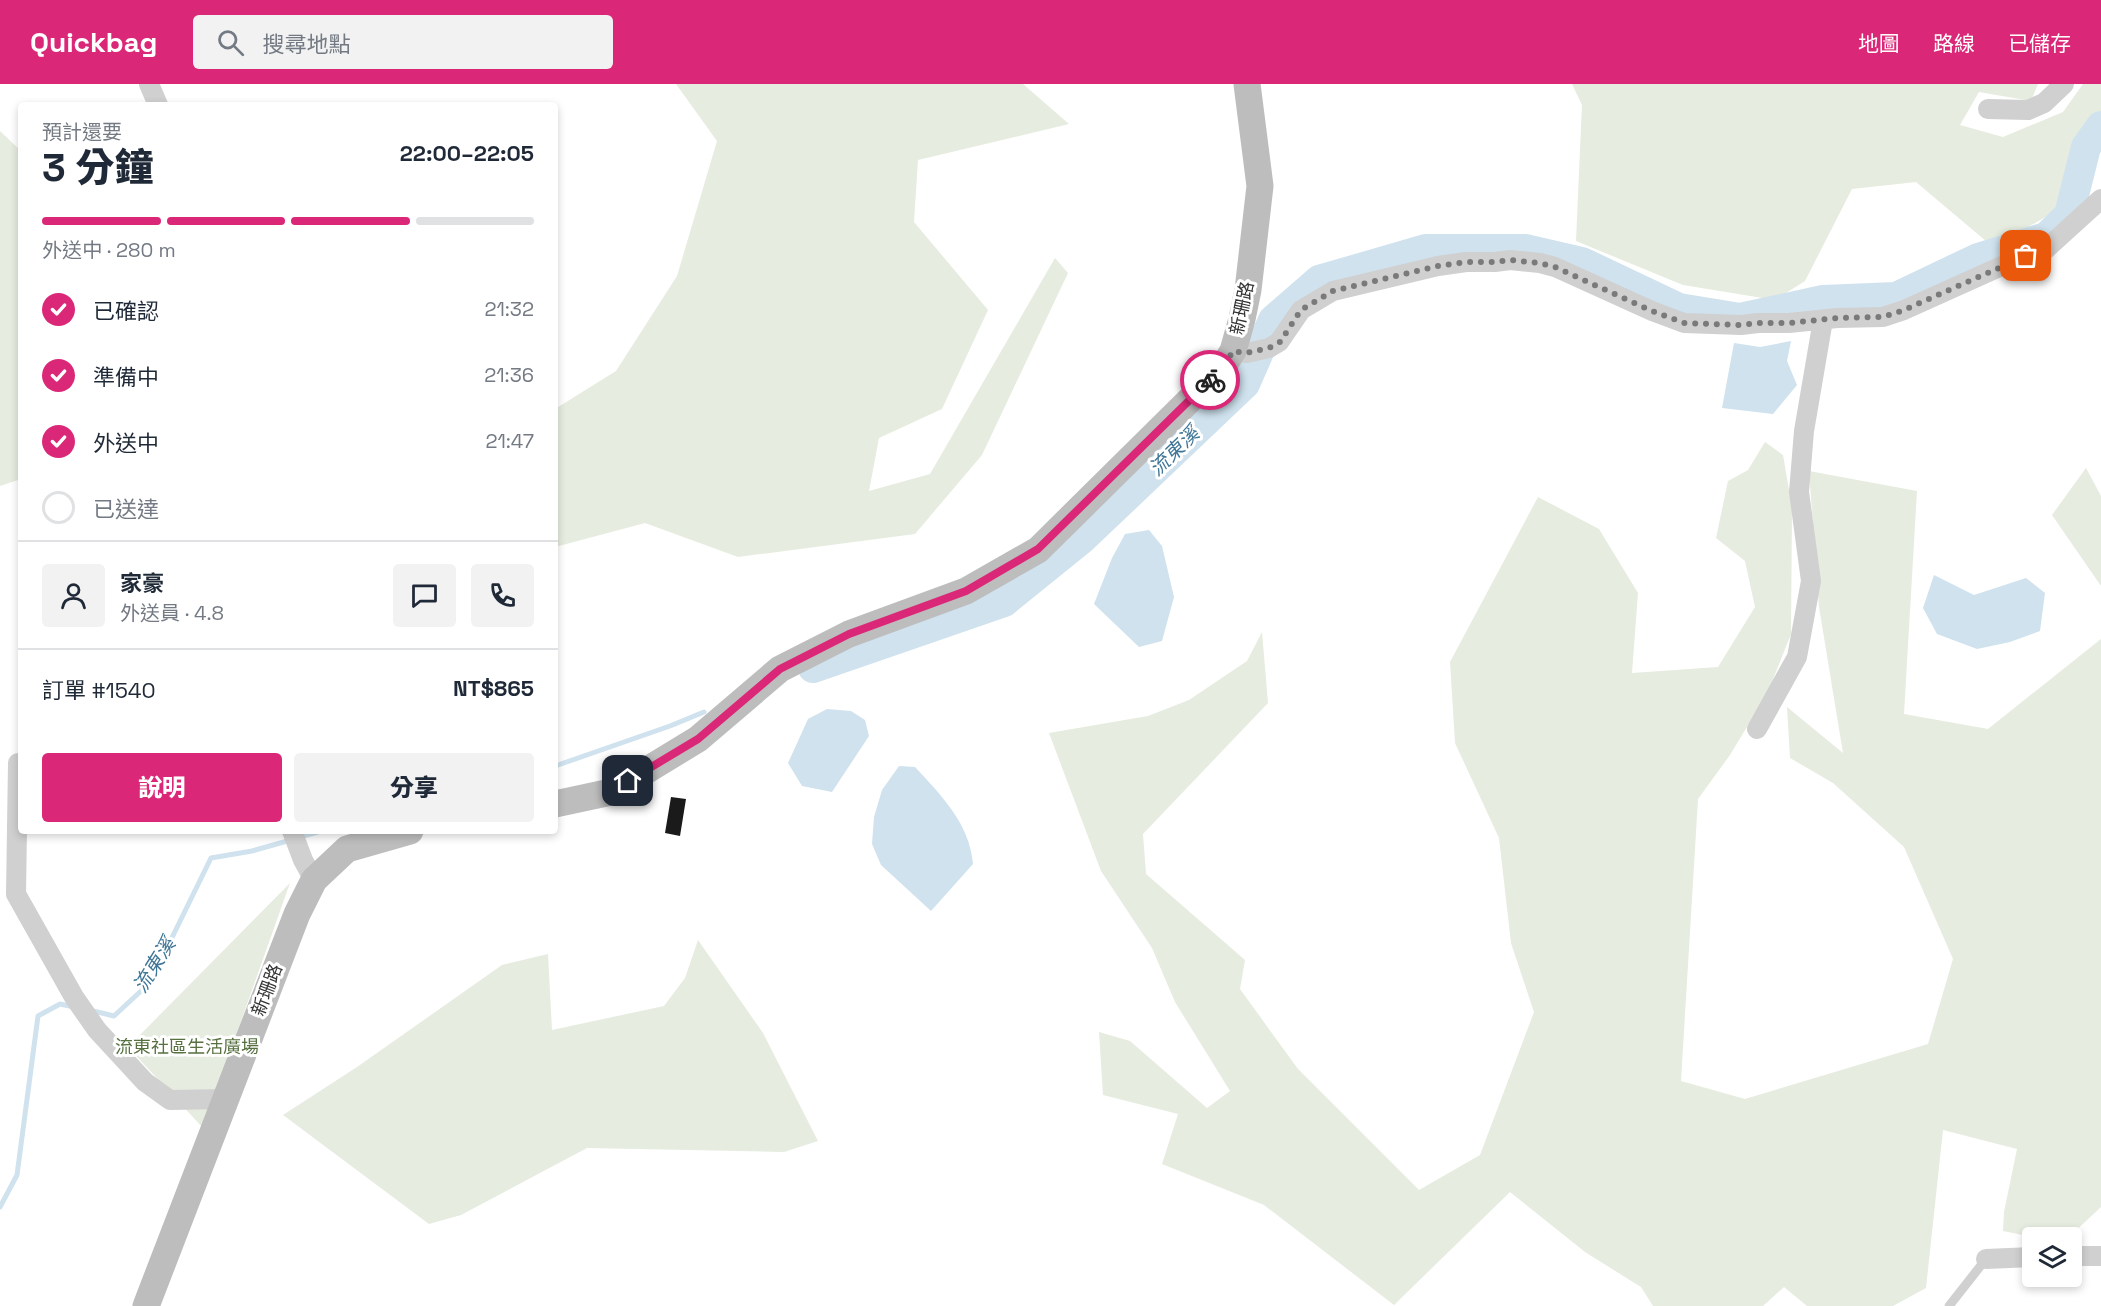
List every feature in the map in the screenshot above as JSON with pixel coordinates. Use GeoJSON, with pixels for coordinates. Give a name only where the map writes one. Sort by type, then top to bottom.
{"type":"FeatureCollection","features":[{"type":"Feature","properties":{"kind":"street"},"geometry":{"type":"LineString","coordinates":[[149,84],[157,102]]}},
{"type":"Feature","properties":{"kind":"street","name":"新珊路"},"geometry":{"type":"LineString","coordinates":[[558,803],[611,792],[698,739],[780,669],[849,634],[966,591],[1038,549],[1240,352],[1260,186],[1247,84]]}},
{"type":"Feature","properties":{"kind":"street"},"geometry":{"type":"LineString","coordinates":[[1988,109],[2028,110],[2044,103],[2064,84]]}},
{"type":"Feature","properties":{"kind":"street"},"geometry":{"type":"LineString","coordinates":[[1240,352],[1269,348],[1280,342],[1301,310],[1333,291],[1438,266],[1466,262],[1510,260],[1555,267],[1684,323],[1741,325],[1883,317],[2046,249],[2101,199]]}},
{"type":"Feature","properties":{"kind":"street"},"geometry":{"type":"LineString","coordinates":[[1757,729],[1797,657],[1811,581],[1799,492],[1804,431],[1823,320]]}},
{"type":"Feature","properties":{"kind":"street"},"geometry":{"type":"LineString","coordinates":[[18,763],[16,894],[74,997],[97,1030],[145,1082],[170,1100],[226,1099]]}},
{"type":"Feature","properties":{"kind":"street"},"geometry":{"type":"LineString","coordinates":[[292,834],[308,870]]}},
{"type":"Feature","properties":{"kind":"street","name":"新珊路"},"geometry":{"type":"LineString","coordinates":[[146,1306],[297,914],[308,870],[347,849],[400,834]]}},
{"type":"Feature","properties":{"kind":"street"},"geometry":{"type":"LineString","coordinates":[[2082,1256],[2101,1256]]}},
{"type":"Feature","properties":{"kind":"street"},"geometry":{"type":"LineString","coordinates":[[1986,1258],[2022,1257]]}},
{"type":"Feature","properties":{"kind":"lane"},"geometry":{"type":"LineString","coordinates":[[1949,1306],[1986,1258]]}},
{"type":"Feature","properties":{"kind":"green space"},"geometry":{"type":"Polygon","coordinates":[[[676,84],[1023,84],[1069,124],[918,160],[914,222],[988,310],[942,409],[879,438],[869,491],[930,474],[1055,258],[1068,273],[982,455],[915,534],[738,557],[645,523],[558,546],[558,407],[616,371],[677,276],[717,141],[676,84]]]}},
{"type":"Feature","properties":{"kind":"green space"},"geometry":{"type":"Polygon","coordinates":[[[1572,84],[2038,84],[2031,101],[1979,92],[1960,125],[2003,137],[2063,112],[2083,84],[2101,84],[2101,136],[2077,199],[1993,247],[1916,182],[1852,189],[1805,281],[1775,300],[1683,285],[1576,241],[1582,105],[1572,84]]]}},
{"type":"Feature","properties":{"kind":"green space"},"geometry":{"type":"Polygon","coordinates":[[[0,131],[18,148],[18,480],[0,486],[0,131]]]}},
{"type":"Feature","properties":{"kind":"green space"},"geometry":{"type":"Polygon","coordinates":[[[1765,442],[1783,455],[1792,507],[1791,634],[1768,692],[1730,755],[1698,799],[1681,1081],[1745,1099],[1928,1044],[1953,959],[1904,847],[1833,783],[1790,758],[1787,707],[1843,753],[1819,607],[1809,471],[1917,491],[1904,714],[1988,729],[2101,639],[2101,1207],[2080,1227],[2022,1227],[2022,1235],[2003,1231],[2004,1212],[2017,1149],[1943,1130],[1926,1288],[1893,1306],[1807,1306],[1784,1287],[1763,1306],[1653,1306],[1641,1287],[1585,1252],[1510,1192],[1394,1305],[1264,1205],[1162,1164],[1178,1114],[1103,1095],[1099,1032],[1130,1041],[1207,1108],[1230,1091],[1175,1002],[1152,948],[1101,871],[1049,733],[1148,716],[1189,700],[1247,661],[1262,632],[1268,703],[1143,834],[1146,874],[1245,960],[1240,989],[1298,1069],[1419,1190],[1480,1155],[1534,1012],[1511,943],[1499,838],[1455,743],[1450,662],[1538,497],[1599,529],[1638,593],[1632,673],[1718,667],[1755,607],[1745,561],[1716,538],[1728,481],[1748,470],[1765,442]]]}},
{"type":"Feature","properties":{"kind":"green space"},"geometry":{"type":"Polygon","coordinates":[[[2086,468],[2101,496],[2101,586],[2052,515],[2086,468]]]}},
{"type":"Feature","properties":{"kind":"green space","name":"流東社區生活廣場"},"geometry":{"type":"Polygon","coordinates":[[[290,883],[203,1128],[128,1047],[290,883]]]}},
{"type":"Feature","properties":{"kind":"green space"},"geometry":{"type":"Polygon","coordinates":[[[698,940],[763,1033],[818,1141],[784,1152],[587,1148],[461,1215],[429,1224],[283,1115],[357,1067],[502,965],[548,954],[552,1030],[664,1006],[685,978],[698,940]]]}},
{"type":"Feature","properties":{"kind":"water"},"geometry":{"type":"Polygon","coordinates":[[[1791,341],[1787,361],[1797,385],[1773,414],[1722,408],[1734,343],[1760,347],[1791,341]]]}},
{"type":"Feature","properties":{"kind":"water"},"geometry":{"type":"Polygon","coordinates":[[[1149,530],[1162,546],[1174,597],[1162,641],[1139,647],[1094,604],[1112,558],[1125,534],[1149,530]]]}},
{"type":"Feature","properties":{"kind":"water"},"geometry":{"type":"Polygon","coordinates":[[[1934,575],[1974,595],[2026,578],[2045,593],[2040,631],[2010,642],[1977,649],[1937,634],[1923,608],[1934,575]]]}},
{"type":"Feature","properties":{"kind":"water"},"geometry":{"type":"Polygon","coordinates":[[[827,709],[851,711],[865,720],[869,736],[832,792],[802,786],[788,763],[808,719],[827,709]]]}},
{"type":"Feature","properties":{"kind":"water"},"geometry":{"type":"Polygon","coordinates":[[[899,766],[915,767],[935,788],[953,811],[971,849],[973,864],[931,911],[881,865],[872,844],[874,817],[882,790],[899,766]]]}},
{"type":"Feature","properties":{"kind":"building"},"geometry":{"type":"Polygon","coordinates":[[[671,797],[686,799],[680,836],[665,833],[671,797]]]}},
{"type":"Feature","properties":{"kind":"waterway","name":"流東溪"},"geometry":{"type":"LineString","coordinates":[[813,668],[1004,602],[1083,538],[1245,384],[1273,320],[1319,280],[1426,249],[1526,249],[1582,262],[1679,308],[1740,318],[1823,300],[1896,297],[1978,258],[2046,237],[2069,215],[2086,147],[2101,126]]}},
{"type":"Feature","properties":{"kind":"waterway","name":"流東溪"},"geometry":{"type":"LineString","coordinates":[[558,765],[704,712]]}},
{"type":"Feature","properties":{"kind":"waterway","name":"流東溪"},"geometry":{"type":"LineString","coordinates":[[300,837],[310,834]]}},
{"type":"Feature","properties":{"kind":"waterway","name":"流東溪"},"geometry":{"type":"LineString","coordinates":[[89,1010],[114,1016],[142,990],[162,958],[211,858],[252,851],[291,840]]}},
{"type":"Feature","properties":{"kind":"waterway","name":"流東溪"},"geometry":{"type":"LineString","coordinates":[[0,1207],[17,1175],[38,1016],[60,1004],[74,1007]]}},
{"type":"Feature","properties":{"kind":"way so far"},"geometry":{"type":"LineString","coordinates":[[1210,380],[1222,369],[1233,351],[1246,353],[1269,348],[1280,342],[1301,310],[1322,296],[1333,291],[1438,266],[1510,260],[1540,263],[1555,267],[1684,323],[1741,325],[1883,317],[1904,310],[2026,256]]}},
{"type":"Feature","properties":{"kind":"route"},"geometry":{"type":"LineString","coordinates":[[628,781],[698,739],[780,669],[849,634],[966,591],[1038,549],[1210,380]]}}]}
